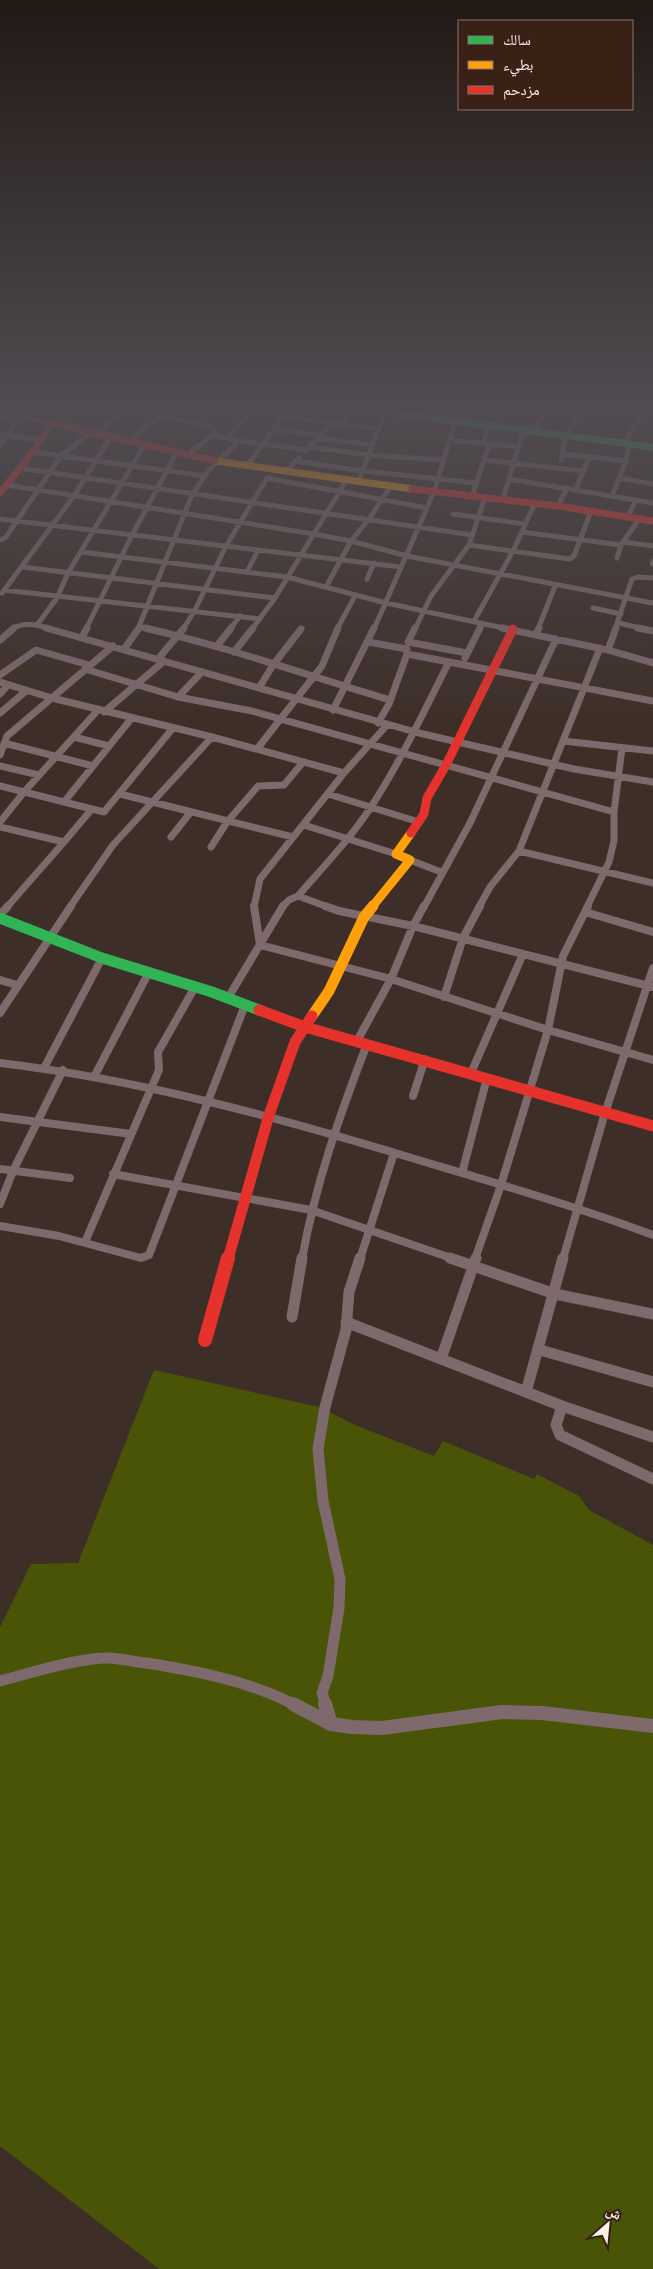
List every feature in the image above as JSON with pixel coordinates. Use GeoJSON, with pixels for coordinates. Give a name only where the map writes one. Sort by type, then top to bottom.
{"type":"FeatureCollection","features":[{"type":"Feature","properties":{"kind":"street"},"geometry":{"type":"LineString","coordinates":[[0,540],[6,537],[22,514]]}},
{"type":"Feature","properties":{"kind":"street"},"geometry":{"type":"LineString","coordinates":[[2,593],[61,514]]}},
{"type":"Feature","properties":{"kind":"street"},"geometry":{"type":"LineString","coordinates":[[37,625],[57,598],[68,573],[103,514]]}},
{"type":"Feature","properties":{"kind":"street"},"geometry":{"type":"LineString","coordinates":[[82,637],[144,514]]}},
{"type":"Feature","properties":{"kind":"street"},"geometry":{"type":"LineString","coordinates":[[124,649],[133,638],[148,607],[164,562],[185,514]]}},
{"type":"Feature","properties":{"kind":"street"},"geometry":{"type":"LineString","coordinates":[[196,514],[351,541],[407,556],[555,586],[653,603]]}},
{"type":"Feature","properties":{"kind":"street"},"geometry":{"type":"LineString","coordinates":[[0,822],[24,792],[74,737],[101,711],[136,685],[161,660],[195,610],[226,546],[244,514]]}},
{"type":"Feature","properties":{"kind":"street"},"geometry":{"type":"LineString","coordinates":[[234,652],[275,598],[326,514]]}},
{"type":"Feature","properties":{"kind":"street"},"geometry":{"type":"LineString","coordinates":[[338,514],[472,535]]}},
{"type":"Feature","properties":{"kind":"street"},"geometry":{"type":"LineString","coordinates":[[326,587],[351,541],[372,514]]}},
{"type":"Feature","properties":{"kind":"street"},"geometry":{"type":"LineString","coordinates":[[333,710],[368,642],[424,514]]}},
{"type":"Feature","properties":{"kind":"street"},"geometry":{"type":"LineString","coordinates":[[453,514],[524,524]]}},
{"type":"Feature","properties":{"kind":"street"},"geometry":{"type":"LineString","coordinates":[[378,723],[390,700],[407,648],[422,611],[469,545],[479,514]]}},
{"type":"Feature","properties":{"kind":"street"},"geometry":{"type":"LineString","coordinates":[[474,621],[513,551],[529,514]]}},
{"type":"Feature","properties":{"kind":"street"},"geometry":{"type":"LineString","coordinates":[[469,545],[570,559],[574,556],[590,514]]}},
{"type":"Feature","properties":{"kind":"street"},"geometry":{"type":"LineString","coordinates":[[609,514],[653,521]]}},
{"type":"Feature","properties":{"kind":"street"},"geometry":{"type":"LineString","coordinates":[[617,558],[634,514]]}},
{"type":"Feature","properties":{"kind":"street"},"geometry":{"type":"LineString","coordinates":[[0,519],[342,559],[401,568]]}},
{"type":"Feature","properties":{"kind":"street"},"geometry":{"type":"LineString","coordinates":[[522,532],[653,546]]}},
{"type":"Feature","properties":{"kind":"street"},"geometry":{"type":"LineString","coordinates":[[247,572],[258,550]]}},
{"type":"Feature","properties":{"kind":"street"},"geometry":{"type":"LineString","coordinates":[[81,552],[287,577],[356,596],[604,649],[653,663]]}},
{"type":"Feature","properties":{"kind":"street"},"geometry":{"type":"LineString","coordinates":[[367,579],[374,563]]}},
{"type":"Feature","properties":{"kind":"street"},"geometry":{"type":"LineString","coordinates":[[23,567],[275,598]]}},
{"type":"Feature","properties":{"kind":"street"},"geometry":{"type":"LineString","coordinates":[[444,997],[462,938],[490,886],[519,851],[584,688],[619,623],[633,577],[653,578]]}},
{"type":"Feature","properties":{"kind":"street"},"geometry":{"type":"LineString","coordinates":[[536,634],[555,586]]}},
{"type":"Feature","properties":{"kind":"street"},"geometry":{"type":"LineString","coordinates":[[2,593],[195,610],[260,620]]}},
{"type":"Feature","properties":{"kind":"street"},"geometry":{"type":"LineString","coordinates":[[257,750],[279,719],[322,666],[333,636],[356,596]]}},
{"type":"Feature","properties":{"kind":"street"},"geometry":{"type":"LineString","coordinates":[[593,608],[622,614]]}},
{"type":"Feature","properties":{"kind":"street"},"geometry":{"type":"LineString","coordinates":[[217,646],[240,616]]}},
{"type":"Feature","properties":{"kind":"street"},"geometry":{"type":"LineString","coordinates":[[461,665],[482,622]]}},
{"type":"Feature","properties":{"kind":"street"},"geometry":{"type":"LineString","coordinates":[[619,623],[653,631]]}},
{"type":"Feature","properties":{"kind":"street"},"geometry":{"type":"LineString","coordinates":[[0,640],[3,633],[20,624],[37,625],[387,726],[456,744],[618,777],[653,782]]}},
{"type":"Feature","properties":{"kind":"street"},"geometry":{"type":"LineString","coordinates":[[139,626],[179,634],[346,688],[390,700]]}},
{"type":"Feature","properties":{"kind":"street"},"geometry":{"type":"LineString","coordinates":[[258,688],[301,629]]}},
{"type":"Feature","properties":{"kind":"street"},"geometry":{"type":"LineString","coordinates":[[396,854],[424,814],[426,798],[446,765],[513,629]]}},
{"type":"Feature","properties":{"kind":"street"},"geometry":{"type":"LineString","coordinates":[[292,1317],[311,1210],[362,1043],[413,926],[441,872],[470,823],[556,639]]}},
{"type":"Feature","properties":{"kind":"street"},"geometry":{"type":"LineString","coordinates":[[368,642],[407,648],[467,653]]}},
{"type":"Feature","properties":{"kind":"street"},"geometry":{"type":"LineString","coordinates":[[1,753],[7,736],[113,646]]}},
{"type":"Feature","properties":{"kind":"street"},"geometry":{"type":"LineString","coordinates":[[407,648],[461,665],[653,701]]}},
{"type":"Feature","properties":{"kind":"street"},"geometry":{"type":"LineString","coordinates":[[0,675],[36,650],[136,685],[178,697],[231,706],[614,812]]}},
{"type":"Feature","properties":{"kind":"street"},"geometry":{"type":"LineString","coordinates":[[228,998],[281,907],[298,896],[348,838],[370,808],[402,753],[449,662]]}},
{"type":"Feature","properties":{"kind":"street"},"geometry":{"type":"LineString","coordinates":[[178,697],[202,672]]}},
{"type":"Feature","properties":{"kind":"street"},"geometry":{"type":"LineString","coordinates":[[0,682],[26,691],[131,719],[212,737],[344,773]]}},
{"type":"Feature","properties":{"kind":"street"},"geometry":{"type":"LineString","coordinates":[[0,694],[8,685]]}},
{"type":"Feature","properties":{"kind":"street"},"geometry":{"type":"LineString","coordinates":[[0,713],[26,691]]}},
{"type":"Feature","properties":{"kind":"street"},"geometry":{"type":"LineString","coordinates":[[64,802],[131,719]]}},
{"type":"Feature","properties":{"kind":"street"},"geometry":{"type":"LineString","coordinates":[[260,944],[254,905],[257,886],[263,874],[344,773],[387,726]]}},
{"type":"Feature","properties":{"kind":"street"},"geometry":{"type":"LineString","coordinates":[[0,786],[104,812],[172,728]]}},
{"type":"Feature","properties":{"kind":"street"},"geometry":{"type":"LineString","coordinates":[[74,737],[109,746]]}},
{"type":"Feature","properties":{"kind":"street"},"geometry":{"type":"LineString","coordinates":[[0,1013],[112,845],[212,737]]}},
{"type":"Feature","properties":{"kind":"street"},"geometry":{"type":"LineString","coordinates":[[563,741],[653,751]]}},
{"type":"Feature","properties":{"kind":"street"},"geometry":{"type":"LineString","coordinates":[[4,743],[94,766]]}},
{"type":"Feature","properties":{"kind":"street"},"geometry":{"type":"LineString","coordinates":[[441,1359],[502,1185],[528,1090],[548,1030],[561,964],[566,949],[606,872],[614,841],[614,812],[622,748]]}},
{"type":"Feature","properties":{"kind":"street"},"geometry":{"type":"LineString","coordinates":[[211,847],[227,822],[258,786],[262,784],[284,786],[303,762]]}},
{"type":"Feature","properties":{"kind":"street"},"geometry":{"type":"LineString","coordinates":[[0,766],[39,776]]}},
{"type":"Feature","properties":{"kind":"street"},"geometry":{"type":"LineString","coordinates":[[120,794],[190,813],[293,837]]}},
{"type":"Feature","properties":{"kind":"street"},"geometry":{"type":"LineString","coordinates":[[328,794],[419,822]]}},
{"type":"Feature","properties":{"kind":"street"},"geometry":{"type":"LineString","coordinates":[[0,914],[91,810]]}},
{"type":"Feature","properties":{"kind":"street"},"geometry":{"type":"LineString","coordinates":[[172,837],[190,813]]}},
{"type":"Feature","properties":{"kind":"street"},"geometry":{"type":"LineString","coordinates":[[304,825],[396,854],[441,872]]}},
{"type":"Feature","properties":{"kind":"street"},"geometry":{"type":"LineString","coordinates":[[0,826],[64,842]]}},
{"type":"Feature","properties":{"kind":"street"},"geometry":{"type":"LineString","coordinates":[[519,851],[653,883]]}},
{"type":"Feature","properties":{"kind":"street"},"geometry":{"type":"LineString","coordinates":[[204,1340],[244,1197],[269,1115],[293,1046],[329,991],[364,917],[374,907],[410,860]]}},
{"type":"Feature","properties":{"kind":"street"},"geometry":{"type":"LineString","coordinates":[[298,896],[329,909],[413,926],[650,986]]}},
{"type":"Feature","properties":{"kind":"street"},"geometry":{"type":"LineString","coordinates":[[585,912],[653,932]]}},
{"type":"Feature","properties":{"kind":"street"},"geometry":{"type":"LineString","coordinates":[[0,918],[102,958],[228,998],[305,1026],[471,1073],[604,1114],[653,1126]]}},
{"type":"Feature","properties":{"kind":"street"},"geometry":{"type":"LineString","coordinates":[[260,944],[391,979],[548,1030],[653,1060]]}},
{"type":"Feature","properties":{"kind":"street"},"geometry":{"type":"LineString","coordinates":[[471,1073],[523,954]]}},
{"type":"Feature","properties":{"kind":"street"},"geometry":{"type":"LineString","coordinates":[[44,1068],[102,958]]}},
{"type":"Feature","properties":{"kind":"street"},"geometry":{"type":"LineString","coordinates":[[526,1392],[540,1350],[576,1208],[604,1114],[650,986],[653,968]]}},
{"type":"Feature","properties":{"kind":"street"},"geometry":{"type":"LineString","coordinates":[[95,1075],[148,974]]}},
{"type":"Feature","properties":{"kind":"street"},"geometry":{"type":"LineString","coordinates":[[0,980],[17,985]]}},
{"type":"Feature","properties":{"kind":"street"},"geometry":{"type":"LineString","coordinates":[[84,1242],[160,1067],[158,1052],[195,987]]}},
{"type":"Feature","properties":{"kind":"street"},"geometry":{"type":"LineString","coordinates":[[0,1226],[40,1232],[125,1254],[147,1257],[154,1246],[245,1004]]}},
{"type":"Feature","properties":{"kind":"street"},"geometry":{"type":"LineString","coordinates":[[413,1096],[425,1060]]}},
{"type":"Feature","properties":{"kind":"street"},"geometry":{"type":"LineString","coordinates":[[1,1065],[63,1070],[95,1075],[269,1115],[576,1208],[653,1235]]}},
{"type":"Feature","properties":{"kind":"street"},"geometry":{"type":"LineString","coordinates":[[0,1204],[13,1171],[63,1070]]}},
{"type":"Feature","properties":{"kind":"street"},"geometry":{"type":"LineString","coordinates":[[462,1173],[487,1078]]}},
{"type":"Feature","properties":{"kind":"street"},"geometry":{"type":"LineString","coordinates":[[0,1117],[131,1134]]}},
{"type":"Feature","properties":{"kind":"street"},"geometry":{"type":"LineString","coordinates":[[331,1724],[322,1693],[328,1676],[339,1608],[340,1579],[323,1501],[318,1448],[325,1407],[346,1322],[349,1292],[394,1153]]}},
{"type":"Feature","properties":{"kind":"street"},"geometry":{"type":"LineString","coordinates":[[0,1169],[70,1178]]}},
{"type":"Feature","properties":{"kind":"street"},"geometry":{"type":"LineString","coordinates":[[113,1174],[311,1210],[555,1294],[653,1314]]}},
{"type":"Feature","properties":{"kind":"street"},"geometry":{"type":"LineString","coordinates":[[346,1322],[562,1406],[653,1436]]}},
{"type":"Feature","properties":{"kind":"street"},"geometry":{"type":"LineString","coordinates":[[540,1350],[653,1382]]}},
{"type":"Feature","properties":{"kind":"street"},"geometry":{"type":"LineString","coordinates":[[562,1406],[556,1426],[560,1435],[653,1479]]}},
{"type":"Feature","properties":{"kind":"street"},"geometry":{"type":"LineString","coordinates":[[0,1681],[65,1665],[108,1658],[170,1667],[236,1681],[274,1694],[331,1724],[352,1727],[382,1728],[502,1712],[559,1715],[653,1726]]}},
{"type":"Feature","properties":{"kind":"green space"},"geometry":{"type":"Polygon","coordinates":[[[154,1370],[319,1407],[355,1425],[434,1456],[443,1441],[534,1479],[537,1474],[579,1496],[589,1510],[653,1545],[653,2269],[159,2269],[0,2146],[0,1627],[31,1564],[78,1563],[154,1370]]]}},
{"type":"Feature","properties":{"kind":"traffic: fast"},"geometry":{"type":"LineString","coordinates":[[0,918],[102,958],[212,992],[259,1010]]}},
{"type":"Feature","properties":{"kind":"traffic: slow"},"geometry":{"type":"LineString","coordinates":[[312,1016],[329,991],[364,917],[410,860],[396,854],[411,833]]}},
{"type":"Feature","properties":{"kind":"traffic: jam"},"geometry":{"type":"LineString","coordinates":[[608,514],[653,521]]}},
{"type":"Feature","properties":{"kind":"traffic: jam"},"geometry":{"type":"LineString","coordinates":[[411,833],[424,814],[427,798],[446,765],[513,629]]}},
{"type":"Feature","properties":{"kind":"traffic: jam"},"geometry":{"type":"LineString","coordinates":[[259,1010],[305,1027],[653,1126]]}},
{"type":"Feature","properties":{"kind":"traffic: jam"},"geometry":{"type":"LineString","coordinates":[[205,1340],[269,1115],[295,1042],[312,1016]]}}]}
